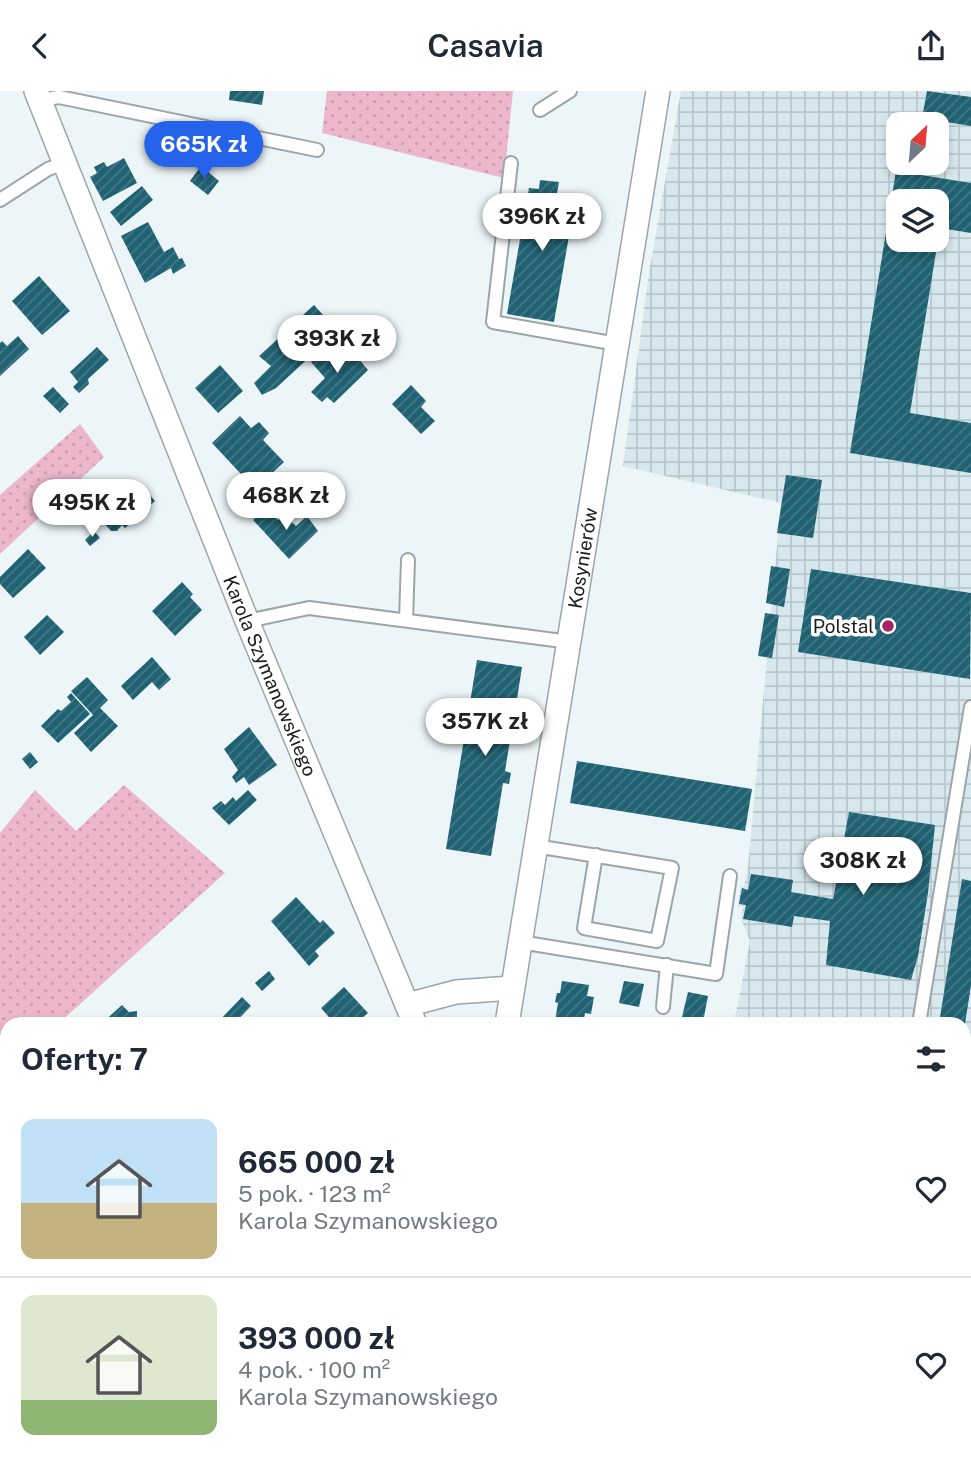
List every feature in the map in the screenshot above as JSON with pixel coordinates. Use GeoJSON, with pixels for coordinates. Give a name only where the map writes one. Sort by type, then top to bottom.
{"type":"FeatureCollection","features":[{"type":"Feature","properties":{"kind":"street","name":"Kosynierów"},"geometry":{"type":"LineString","coordinates":[[508,1017],[659,91]]}},
{"type":"Feature","properties":{"kind":"street","name":"Karola Szymanowskiego"},"geometry":{"type":"LineString","coordinates":[[38,96],[247,621],[411,1015]]}},
{"type":"Feature","properties":{"kind":"street"},"geometry":{"type":"LineString","coordinates":[[411,1015],[456,992],[512,988]]}},
{"type":"Feature","properties":{"kind":"lane"},"geometry":{"type":"LineString","coordinates":[[540,110],[570,91]]}},
{"type":"Feature","properties":{"kind":"lane"},"geometry":{"type":"LineString","coordinates":[[38,96],[60,97],[317,150]]}},
{"type":"Feature","properties":{"kind":"lane"},"geometry":{"type":"LineString","coordinates":[[0,200],[48,169],[65,163]]}},
{"type":"Feature","properties":{"kind":"lane"},"geometry":{"type":"LineString","coordinates":[[511,163],[493,322],[617,344]]}},
{"type":"Feature","properties":{"kind":"lane"},"geometry":{"type":"LineString","coordinates":[[406,620],[408,560]]}},
{"type":"Feature","properties":{"kind":"lane"},"geometry":{"type":"LineString","coordinates":[[247,621],[309,608],[570,642]]}},
{"type":"Feature","properties":{"kind":"lane"},"geometry":{"type":"LineString","coordinates":[[920,1017],[971,707]]}},
{"type":"Feature","properties":{"kind":"lane"},"geometry":{"type":"LineString","coordinates":[[536,846],[596,855],[672,868],[657,941],[584,928],[596,855]]}},
{"type":"Feature","properties":{"kind":"lane"},"geometry":{"type":"LineString","coordinates":[[520,942],[716,974],[730,876]]}},
{"type":"Feature","properties":{"kind":"lane"},"geometry":{"type":"LineString","coordinates":[[663,1007],[667,965]]}},
{"type":"Feature","properties":{"kind":"shaded area"},"geometry":{"type":"Polygon","coordinates":[[[327,91],[513,91],[504,178],[322,133],[327,91]]]}},
{"type":"Feature","properties":{"kind":"shaded area"},"geometry":{"type":"Polygon","coordinates":[[[681,91],[971,91],[971,1017],[735,1017],[750,941],[741,919],[743,907],[738,906],[740,887],[744,887],[748,867],[781,503],[623,466],[649,273],[681,91]]]}},
{"type":"Feature","properties":{"kind":"shaded area"},"geometry":{"type":"Polygon","coordinates":[[[80,424],[104,457],[0,554],[0,495],[80,424]]]}},
{"type":"Feature","properties":{"kind":"shaded area"},"geometry":{"type":"Polygon","coordinates":[[[124,785],[225,873],[66,1017],[0,1017],[0,833],[35,790],[76,831],[124,785]]]}},
{"type":"Feature","properties":{"kind":"building"},"geometry":{"type":"Polygon","coordinates":[[[230,91],[264,91],[262,105],[229,100],[230,91]]]}},
{"type":"Feature","properties":{"kind":"building"},"geometry":{"type":"Polygon","coordinates":[[[927,91],[971,97],[971,126],[949,122],[949,112],[923,112],[927,91]]]}},
{"type":"Feature","properties":{"kind":"building"},"geometry":{"type":"Polygon","coordinates":[[[167,138],[176,148],[183,142],[191,149],[177,162],[169,155],[162,163],[153,153],[167,138]]]}},
{"type":"Feature","properties":{"kind":"building"},"geometry":{"type":"Polygon","coordinates":[[[124,158],[137,183],[103,201],[90,177],[97,173],[94,167],[104,162],[107,167],[124,158]]]}},
{"type":"Feature","properties":{"kind":"building"},"geometry":{"type":"Polygon","coordinates":[[[201,166],[219,181],[208,195],[190,181],[201,166]]]}},
{"type":"Feature","properties":{"kind":"building"},"geometry":{"type":"Polygon","coordinates":[[[895,175],[921,175],[971,183],[971,233],[949,229],[949,189],[893,189],[895,175]]]}},
{"type":"Feature","properties":{"kind":"building"},"geometry":{"type":"Polygon","coordinates":[[[540,180],[559,182],[557,193],[576,196],[554,322],[507,314],[529,188],[539,189],[540,180]]]}},
{"type":"Feature","properties":{"kind":"building"},"geometry":{"type":"Polygon","coordinates":[[[142,186],[153,200],[121,226],[110,212],[142,186]]]}},
{"type":"Feature","properties":{"kind":"building"},"geometry":{"type":"Polygon","coordinates":[[[148,222],[164,252],[173,247],[186,266],[173,274],[171,268],[145,283],[121,236],[148,222]]]}},
{"type":"Feature","properties":{"kind":"building"},"geometry":{"type":"Polygon","coordinates":[[[886,232],[886,252],[936,252],[910,413],[971,423],[971,473],[850,453],[886,232]]]}},
{"type":"Feature","properties":{"kind":"building"},"geometry":{"type":"Polygon","coordinates":[[[39,276],[70,311],[42,335],[12,301],[39,276]]]}},
{"type":"Feature","properties":{"kind":"building"},"geometry":{"type":"Polygon","coordinates":[[[314,305],[325,317],[315,327],[327,341],[276,388],[262,395],[254,383],[271,366],[259,356],[283,334],[295,345],[312,329],[303,315],[314,305]]]}},
{"type":"Feature","properties":{"kind":"building"},"geometry":{"type":"Polygon","coordinates":[[[18,336],[29,349],[0,376],[0,343],[2,341],[7,346],[18,336]]]}},
{"type":"Feature","properties":{"kind":"building"},"geometry":{"type":"Polygon","coordinates":[[[97,347],[109,360],[88,379],[89,384],[79,393],[73,387],[78,382],[70,372],[97,347]]]}},
{"type":"Feature","properties":{"kind":"building"},"geometry":{"type":"Polygon","coordinates":[[[325,349],[341,362],[353,352],[368,370],[334,403],[327,397],[322,402],[311,392],[325,378],[311,362],[325,349]]]}},
{"type":"Feature","properties":{"kind":"building"},"geometry":{"type":"Polygon","coordinates":[[[220,365],[243,391],[218,413],[195,388],[220,365]]]}},
{"type":"Feature","properties":{"kind":"building"},"geometry":{"type":"Polygon","coordinates":[[[411,385],[426,401],[421,407],[435,421],[421,434],[392,404],[411,385]]]}},
{"type":"Feature","properties":{"kind":"building"},"geometry":{"type":"Polygon","coordinates":[[[53,387],[69,404],[60,413],[43,396],[53,387]]]}},
{"type":"Feature","properties":{"kind":"building"},"geometry":{"type":"Polygon","coordinates":[[[240,416],[251,428],[259,422],[269,433],[263,440],[284,462],[255,489],[212,443],[240,416]]]}},
{"type":"Feature","properties":{"kind":"building"},"geometry":{"type":"Polygon","coordinates":[[[786,475],[822,480],[813,538],[777,533],[786,475]]]}},
{"type":"Feature","properties":{"kind":"building"},"geometry":{"type":"Polygon","coordinates":[[[141,485],[155,501],[125,528],[122,525],[117,531],[111,531],[103,522],[141,485]]]}},
{"type":"Feature","properties":{"kind":"building"},"geometry":{"type":"Polygon","coordinates":[[[265,508],[278,520],[284,515],[296,526],[307,516],[318,531],[289,559],[253,520],[265,508]]]}},
{"type":"Feature","properties":{"kind":"building"},"geometry":{"type":"Polygon","coordinates":[[[94,531],[100,538],[90,546],[85,540],[94,531]]]}},
{"type":"Feature","properties":{"kind":"building"},"geometry":{"type":"Polygon","coordinates":[[[28,549],[46,568],[13,598],[0,584],[0,577],[28,549]]]}},
{"type":"Feature","properties":{"kind":"building"},"geometry":{"type":"Polygon","coordinates":[[[771,566],[790,569],[784,607],[766,603],[771,566]]]}},
{"type":"Feature","properties":{"kind":"building"},"geometry":{"type":"Polygon","coordinates":[[[811,569],[971,593],[970,679],[798,652],[811,569]]]}},
{"type":"Feature","properties":{"kind":"building"},"geometry":{"type":"Polygon","coordinates":[[[182,582],[193,594],[190,597],[202,610],[175,636],[152,611],[182,582]]]}},
{"type":"Feature","properties":{"kind":"building"},"geometry":{"type":"Polygon","coordinates":[[[765,613],[779,615],[772,658],[758,656],[765,613]]]}},
{"type":"Feature","properties":{"kind":"building"},"geometry":{"type":"Polygon","coordinates":[[[47,615],[64,632],[40,655],[24,637],[47,615]]]}},
{"type":"Feature","properties":{"kind":"building"},"geometry":{"type":"Polygon","coordinates":[[[152,657],[171,679],[159,690],[152,682],[133,700],[121,686],[152,657]]]}},
{"type":"Feature","properties":{"kind":"building"},"geometry":{"type":"Polygon","coordinates":[[[477,660],[522,667],[517,699],[524,700],[522,711],[515,710],[505,771],[511,773],[509,784],[503,783],[491,856],[446,849],[477,660]]]}},
{"type":"Feature","properties":{"kind":"building"},"geometry":{"type":"Polygon","coordinates":[[[87,677],[108,700],[100,708],[118,726],[91,752],[74,733],[93,715],[71,691],[87,677]]]}},
{"type":"Feature","properties":{"kind":"building"},"geometry":{"type":"Polygon","coordinates":[[[71,693],[90,714],[58,743],[41,726],[58,709],[61,711],[71,702],[67,697],[71,693]]]}},
{"type":"Feature","properties":{"kind":"building"},"geometry":{"type":"Polygon","coordinates":[[[249,727],[277,765],[249,785],[244,777],[236,783],[232,777],[238,770],[224,749],[249,727]]]}},
{"type":"Feature","properties":{"kind":"building"},"geometry":{"type":"Polygon","coordinates":[[[30,752],[38,762],[30,769],[22,759],[30,752]]]}},
{"type":"Feature","properties":{"kind":"building"},"geometry":{"type":"Polygon","coordinates":[[[577,761],[752,789],[745,831],[570,803],[577,761]]]}},
{"type":"Feature","properties":{"kind":"building"},"geometry":{"type":"Polygon","coordinates":[[[248,790],[257,800],[229,825],[212,808],[221,801],[225,805],[233,797],[236,801],[248,790]]]}},
{"type":"Feature","properties":{"kind":"building"},"geometry":{"type":"Polygon","coordinates":[[[849,812],[935,825],[928,893],[918,956],[911,980],[826,965],[830,921],[794,916],[792,927],[743,919],[746,905],[739,904],[742,888],[748,890],[751,874],[793,880],[791,892],[833,899],[849,812]]]}},
{"type":"Feature","properties":{"kind":"building"},"geometry":{"type":"Polygon","coordinates":[[[962,879],[971,881],[971,985],[966,1017],[940,1017],[962,879]]]}},
{"type":"Feature","properties":{"kind":"building"},"geometry":{"type":"Polygon","coordinates":[[[296,897],[320,923],[323,920],[335,933],[315,951],[319,956],[309,966],[271,921],[296,897]]]}},
{"type":"Feature","properties":{"kind":"building"},"geometry":{"type":"Polygon","coordinates":[[[269,971],[275,979],[262,991],[255,983],[269,971]]]}},
{"type":"Feature","properties":{"kind":"building"},"geometry":{"type":"Polygon","coordinates":[[[562,981],[589,985],[587,996],[594,997],[591,1014],[585,1013],[584,1017],[556,1017],[558,1003],[555,1002],[557,993],[560,993],[562,981]]]}},
{"type":"Feature","properties":{"kind":"building"},"geometry":{"type":"Polygon","coordinates":[[[624,981],[644,984],[639,1007],[619,1003],[624,981]]]}},
{"type":"Feature","properties":{"kind":"building"},"geometry":{"type":"Polygon","coordinates":[[[344,987],[368,1013],[363,1017],[329,1017],[321,1008],[344,987]]]}},
{"type":"Feature","properties":{"kind":"building"},"geometry":{"type":"Polygon","coordinates":[[[688,992],[708,996],[704,1017],[682,1017],[688,992]]]}},
{"type":"Feature","properties":{"kind":"building"},"geometry":{"type":"Polygon","coordinates":[[[242,997],[251,1006],[241,1017],[223,1017],[242,997]]]}},
{"type":"Feature","properties":{"kind":"building"},"geometry":{"type":"Polygon","coordinates":[[[122,1005],[129,1012],[137,1011],[137,1017],[109,1017],[122,1005]]]}},
{"type":"Feature","properties":{"kind":"place","name":"Polstal"},"geometry":{"type":"Point","coordinates":[888,626]}}]}
